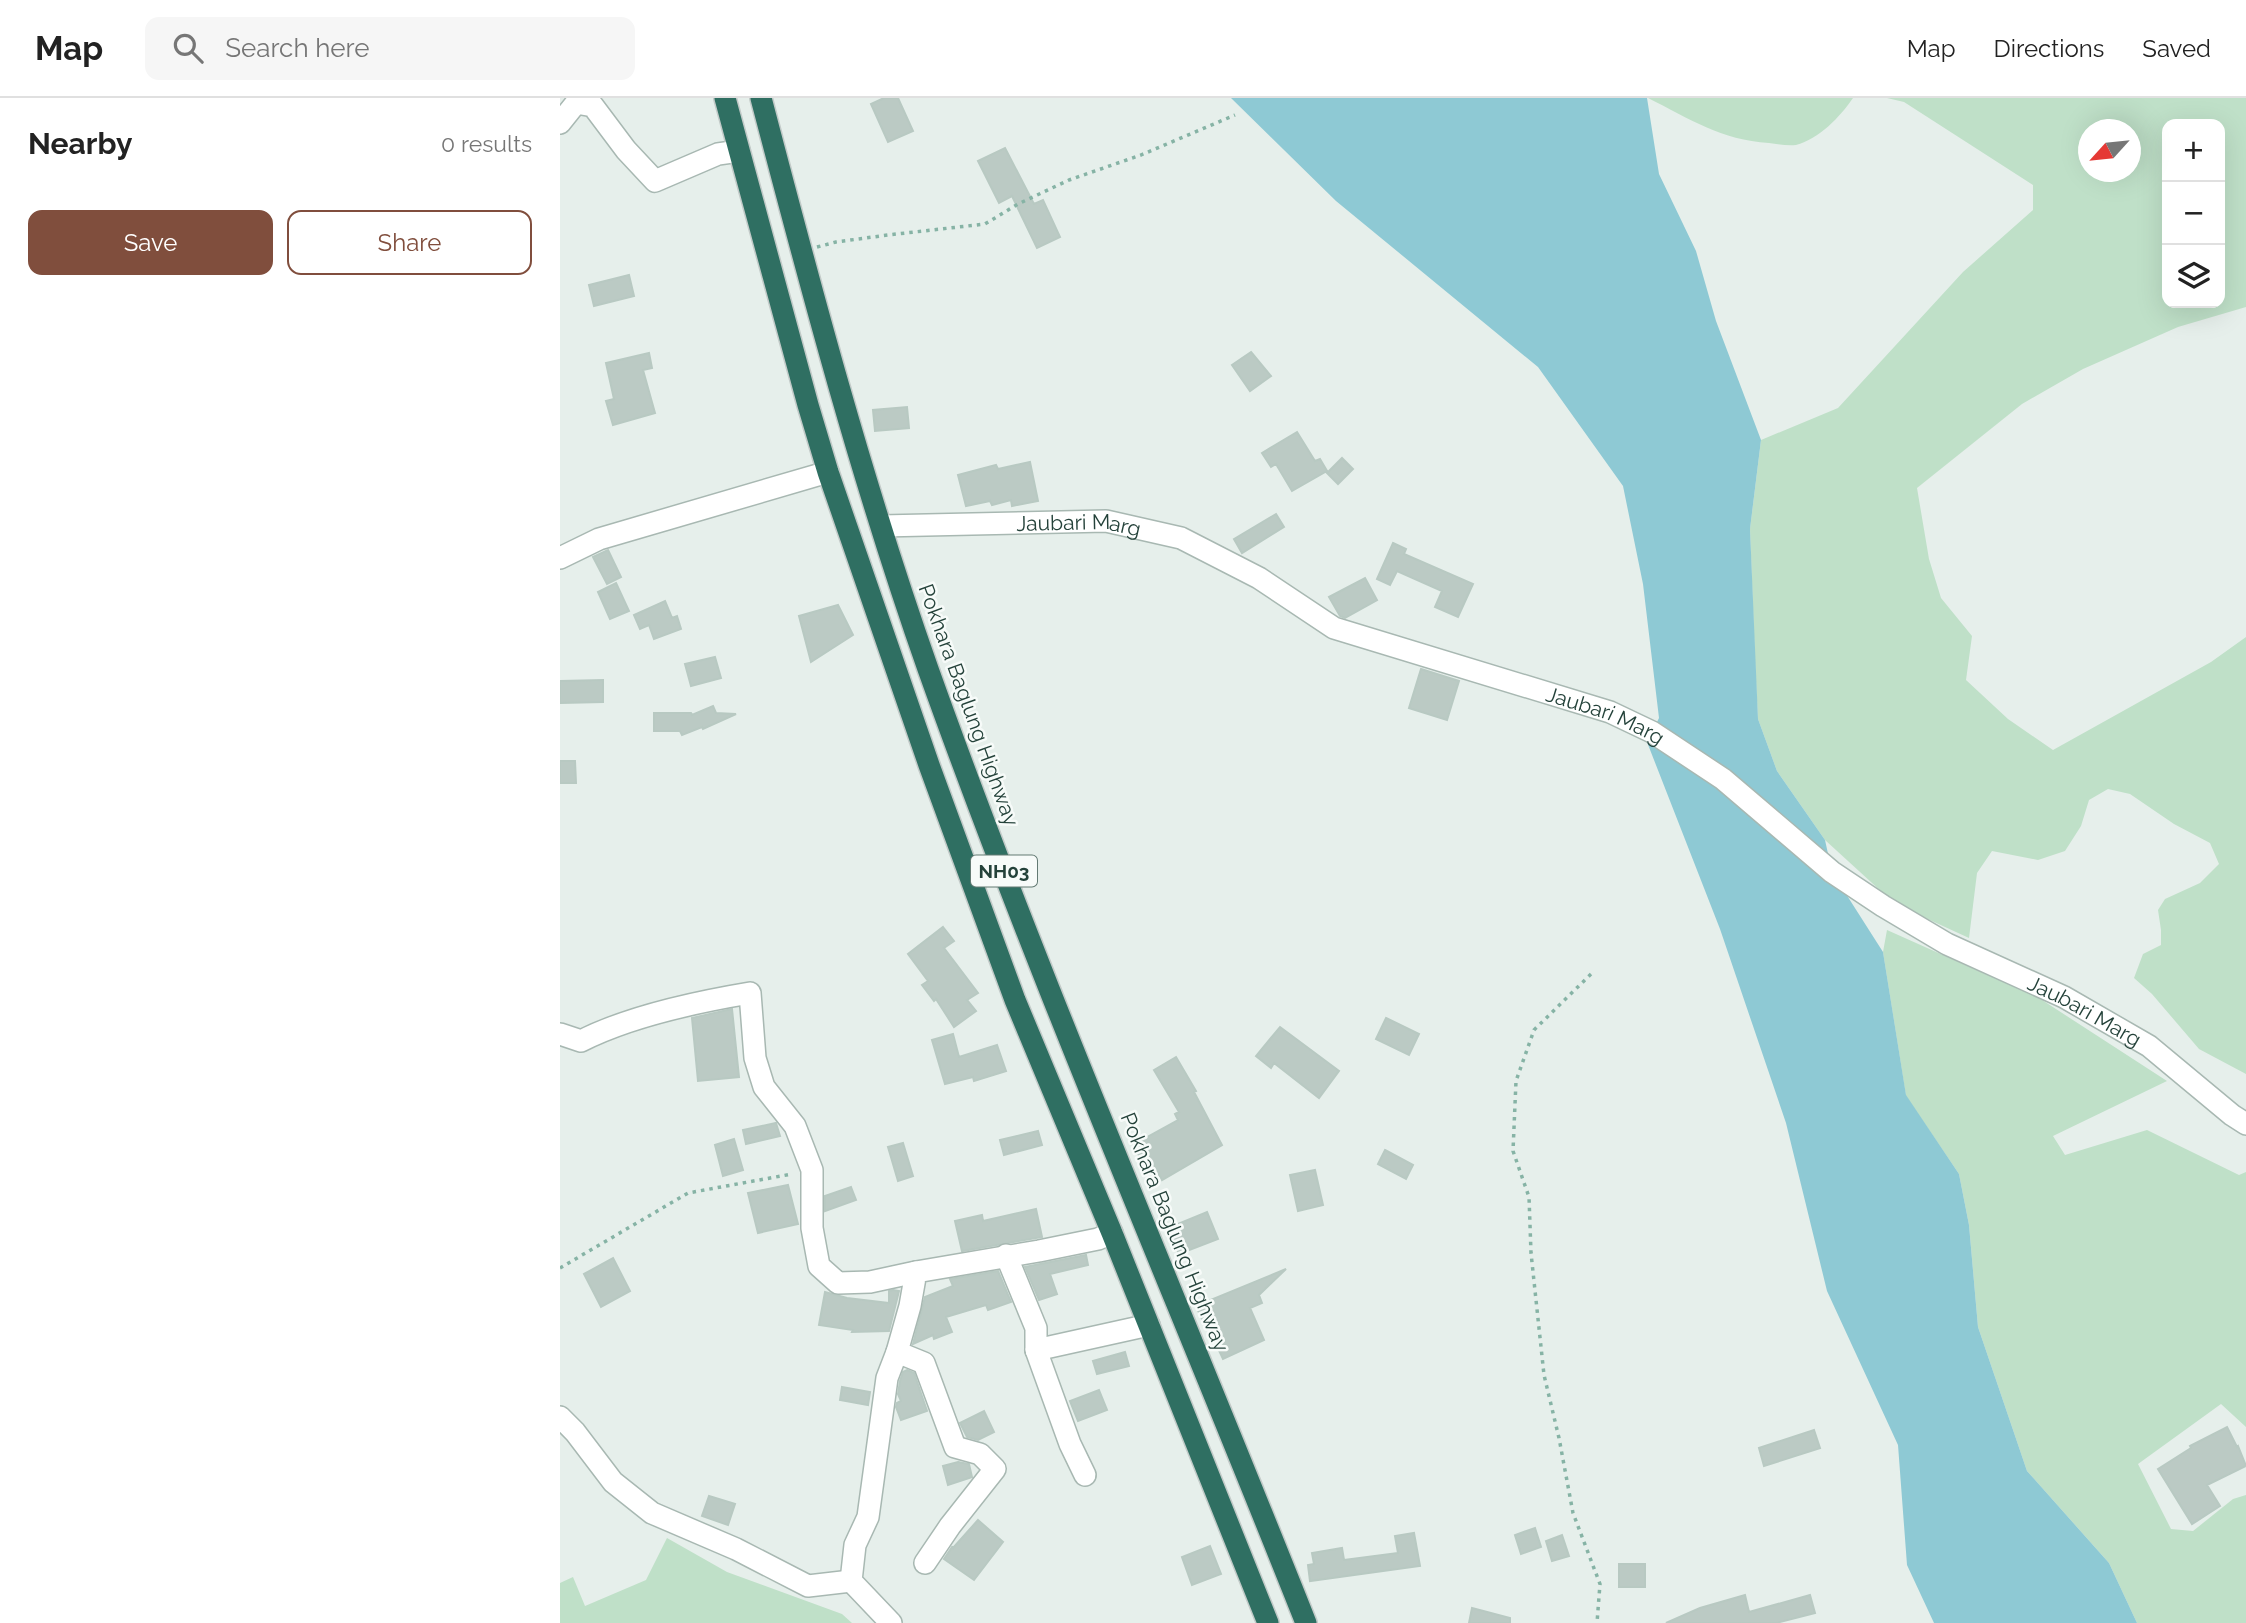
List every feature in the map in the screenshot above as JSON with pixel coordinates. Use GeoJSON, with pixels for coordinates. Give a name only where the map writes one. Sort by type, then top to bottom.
{"type":"FeatureCollection","features":[{"type":"Feature","properties":{"kind":"highway"},"geometry":{"type":"LineString","coordinates":[[725,98],[828,472],[929,765],[1015,1000],[1112,1233],[1268,1623]]}},
{"type":"Feature","properties":{"kind":"highway","name":"Pokhara Baglung Highway"},"geometry":{"type":"LineString","coordinates":[[761,98],[881,526],[928,668],[1032,948],[1306,1623]]}},
{"type":"Feature","properties":{"kind":"street"},"geometry":{"type":"LineString","coordinates":[[560,123],[576,103],[593,106],[626,150],[655,181],[718,154],[739,151]]}},
{"type":"Feature","properties":{"kind":"street"},"geometry":{"type":"LineString","coordinates":[[560,558],[599,539],[828,472]]}},
{"type":"Feature","properties":{"kind":"street","name":"Jaubari Marg"},"geometry":{"type":"LineString","coordinates":[[881,526],[1106,521],[1181,538],[1259,578],[1334,628],[1610,712],[1652,732],[1723,779],[1832,872],[1883,906],[1947,944],[2064,998],[2149,1046],[2246,1124]]}},
{"type":"Feature","properties":{"kind":"street"},"geometry":{"type":"LineString","coordinates":[[560,1034],[581,1041],[599,1032],[697,1002],[750,993],[754,1058],[764,1087],[795,1126],[812,1170],[812,1228],[819,1266],[838,1283],[870,1282],[1098,1239],[1112,1233]]}},
{"type":"Feature","properties":{"kind":"street"},"geometry":{"type":"LineString","coordinates":[[1006,1255],[1036,1328],[1036,1350],[1084,1475]]}},
{"type":"Feature","properties":{"kind":"street"},"geometry":{"type":"LineString","coordinates":[[891,1623],[851,1581],[855,1545],[868,1517],[887,1378],[910,1306],[916,1272]]}},
{"type":"Feature","properties":{"kind":"street"},"geometry":{"type":"LineString","coordinates":[[1036,1350],[1149,1325]]}},
{"type":"Feature","properties":{"kind":"street"},"geometry":{"type":"LineString","coordinates":[[897,1352],[924,1363],[955,1447],[980,1454],[995,1469],[925,1563]]}},
{"type":"Feature","properties":{"kind":"street"},"geometry":{"type":"LineString","coordinates":[[560,1417],[575,1432],[613,1482],[652,1513],[736,1549],[808,1586],[851,1581]]}},
{"type":"Feature","properties":{"kind":"path"},"geometry":{"type":"LineString","coordinates":[[802,251],[836,242],[985,224],[1018,204],[1069,180],[1141,155],[1235,114]]}},
{"type":"Feature","properties":{"kind":"path"},"geometry":{"type":"LineString","coordinates":[[1591,974],[1534,1030],[1516,1081],[1513,1152],[1529,1197],[1531,1253],[1544,1375],[1573,1513],[1601,1584],[1597,1623]]}},
{"type":"Feature","properties":{"kind":"path"},"geometry":{"type":"LineString","coordinates":[[560,1268],[688,1193],[812,1170]]}},
{"type":"Feature","properties":{"kind":"green space"},"geometry":{"type":"Polygon","coordinates":[[[1648,98],[1853,98],[1821,133],[1805,142],[1789,145],[1752,141],[1721,133],[1648,98]]]}},
{"type":"Feature","properties":{"kind":"green space"},"geometry":{"type":"Polygon","coordinates":[[[1887,98],[2246,98],[2246,307],[2178,327],[2083,369],[2022,404],[1917,488],[1929,559],[1941,598],[1972,636],[1966,680],[2008,719],[2053,750],[2211,662],[2246,637],[2246,1074],[2199,1049],[2152,994],[2134,978],[2143,954],[2161,945],[2158,910],[2165,899],[2200,883],[2219,864],[2210,843],[2174,824],[2130,794],[2108,789],[2089,800],[2081,826],[2065,851],[2038,860],[1992,851],[1977,873],[1969,938],[1895,904],[1825,840],[1777,771],[1758,719],[1750,529],[1761,440],[1838,408],[1963,272],[2033,210],[2033,185],[1904,102],[1887,98]]]}},
{"type":"Feature","properties":{"kind":"green space"},"geometry":{"type":"Polygon","coordinates":[[[1887,930],[2039,998],[2167,1081],[2053,1136],[2065,1155],[2147,1130],[2239,1175],[2246,1172],[2246,1427],[2221,1404],[2138,1464],[2171,1529],[2193,1531],[2233,1499],[2246,1495],[2246,1623],[2137,1623],[2109,1563],[2027,1471],[1978,1327],[1969,1225],[1959,1174],[1906,1096],[1883,952],[1887,930]]]}},
{"type":"Feature","properties":{"kind":"green space"},"geometry":{"type":"Polygon","coordinates":[[[667,1538],[727,1572],[842,1614],[852,1623],[560,1623],[560,1583],[573,1577],[585,1606],[646,1580],[667,1538]]]}},
{"type":"Feature","properties":{"kind":"water"},"geometry":{"type":"Polygon","coordinates":[[[1231,98],[1647,98],[1659,174],[1696,251],[1716,321],[1761,440],[1750,529],[1758,719],[1777,771],[1825,840],[1832,872],[1883,952],[1906,1095],[1959,1174],[1969,1225],[1978,1327],[2027,1471],[2109,1563],[2137,1623],[1934,1623],[1907,1565],[1898,1445],[1827,1291],[1786,1123],[1720,929],[1647,742],[1659,718],[1643,584],[1623,486],[1538,367],[1336,201],[1231,98]]]}},
{"type":"Feature","properties":{"kind":"building"},"geometry":{"type":"Polygon","coordinates":[[[884,98],[898,98],[913,131],[888,142],[871,104],[884,98]]]}},
{"type":"Feature","properties":{"kind":"building"},"geometry":{"type":"Polygon","coordinates":[[[1005,148],[1034,204],[1043,200],[1060,237],[1037,248],[1012,196],[999,203],[978,161],[1005,148]]]}},
{"type":"Feature","properties":{"kind":"building"},"geometry":{"type":"Polygon","coordinates":[[[629,275],[634,296],[594,306],[589,285],[629,275]]]}},
{"type":"Feature","properties":{"kind":"building"},"geometry":{"type":"Polygon","coordinates":[[[1251,352],[1271,376],[1250,391],[1232,365],[1251,352]]]}},
{"type":"Feature","properties":{"kind":"building"},"geometry":{"type":"Polygon","coordinates":[[[649,353],[652,368],[643,370],[655,413],[613,425],[606,401],[614,399],[606,363],[649,353]]]}},
{"type":"Feature","properties":{"kind":"building"},"geometry":{"type":"Polygon","coordinates":[[[907,407],[909,428],[875,431],[873,410],[907,407]]]}},
{"type":"Feature","properties":{"kind":"building"},"geometry":{"type":"Polygon","coordinates":[[[1297,432],[1315,461],[1320,459],[1327,471],[1292,491],[1276,464],[1271,467],[1262,453],[1297,432]]]}},
{"type":"Feature","properties":{"kind":"building"},"geometry":{"type":"Polygon","coordinates":[[[1342,458],[1353,469],[1338,484],[1327,473],[1342,458]]]}},
{"type":"Feature","properties":{"kind":"building"},"geometry":{"type":"Polygon","coordinates":[[[1030,462],[1038,501],[1012,506],[1011,500],[992,505],[990,501],[966,506],[958,475],[996,465],[998,469],[1030,462]]]}},
{"type":"Feature","properties":{"kind":"building"},"geometry":{"type":"Polygon","coordinates":[[[1276,514],[1284,527],[1242,553],[1234,539],[1276,514]]]}},
{"type":"Feature","properties":{"kind":"building"},"geometry":{"type":"Polygon","coordinates":[[[1393,543],[1406,549],[1404,554],[1473,584],[1458,617],[1435,607],[1442,591],[1397,571],[1390,585],[1377,579],[1393,543]]]}},
{"type":"Feature","properties":{"kind":"building"},"geometry":{"type":"Polygon","coordinates":[[[608,550],[621,577],[607,584],[593,557],[608,550]]]}},
{"type":"Feature","properties":{"kind":"building"},"geometry":{"type":"Polygon","coordinates":[[[1365,578],[1377,600],[1345,618],[1340,616],[1329,597],[1365,578]]]}},
{"type":"Feature","properties":{"kind":"building"},"geometry":{"type":"Polygon","coordinates":[[[616,583],[629,611],[610,619],[598,592],[616,583]]]}},
{"type":"Feature","properties":{"kind":"building"},"geometry":{"type":"Polygon","coordinates":[[[665,601],[672,618],[677,616],[681,629],[654,639],[649,625],[640,629],[634,615],[665,601]]]}},
{"type":"Feature","properties":{"kind":"building"},"geometry":{"type":"Polygon","coordinates":[[[838,605],[853,635],[811,662],[799,616],[838,605]]]}},
{"type":"Feature","properties":{"kind":"building"},"geometry":{"type":"Polygon","coordinates":[[[715,657],[721,678],[691,686],[685,664],[715,657]]]}},
{"type":"Feature","properties":{"kind":"building"},"geometry":{"type":"Polygon","coordinates":[[[1421,669],[1459,681],[1447,720],[1409,708],[1421,669]]]}},
{"type":"Feature","properties":{"kind":"building"},"geometry":{"type":"Polygon","coordinates":[[[603,680],[603,702],[560,703],[560,681],[603,680]]]}},
{"type":"Feature","properties":{"kind":"building"},"geometry":{"type":"Polygon","coordinates":[[[713,706],[716,713],[736,714],[682,735],[680,731],[654,731],[654,713],[692,715],[713,706]]]}},
{"type":"Feature","properties":{"kind":"building"},"geometry":{"type":"Polygon","coordinates":[[[560,761],[575,761],[576,783],[560,783],[560,761]]]}},
{"type":"Feature","properties":{"kind":"building"},"geometry":{"type":"Polygon","coordinates":[[[943,927],[954,941],[944,948],[978,993],[967,1000],[976,1011],[954,1027],[936,999],[934,1001],[922,985],[928,981],[908,954],[943,927]]]}},
{"type":"Feature","properties":{"kind":"building"},"geometry":{"type":"Polygon","coordinates":[[[732,1009],[739,1077],[698,1081],[692,1018],[732,1009]]]}},
{"type":"Feature","properties":{"kind":"building"},"geometry":{"type":"Polygon","coordinates":[[[1386,1018],[1419,1034],[1409,1055],[1376,1039],[1386,1018]]]}},
{"type":"Feature","properties":{"kind":"building"},"geometry":{"type":"Polygon","coordinates":[[[1280,1027],[1339,1071],[1319,1098],[1274,1063],[1271,1068],[1256,1056],[1280,1027]]]}},
{"type":"Feature","properties":{"kind":"building"},"geometry":{"type":"Polygon","coordinates":[[[953,1034],[959,1057],[997,1045],[1006,1071],[974,1081],[973,1077],[945,1084],[932,1040],[953,1034]]]}},
{"type":"Feature","properties":{"kind":"building"},"geometry":{"type":"Polygon","coordinates":[[[1176,1057],[1222,1145],[1162,1180],[1153,1164],[1146,1168],[1133,1145],[1178,1120],[1175,1114],[1179,1112],[1154,1070],[1176,1057]]]}},
{"type":"Feature","properties":{"kind":"building"},"geometry":{"type":"Polygon","coordinates":[[[776,1123],[780,1136],[746,1144],[743,1130],[776,1123]]]}},
{"type":"Feature","properties":{"kind":"building"},"geometry":{"type":"Polygon","coordinates":[[[1038,1131],[1042,1145],[1004,1155],[1000,1140],[1038,1131]]]}},
{"type":"Feature","properties":{"kind":"building"},"geometry":{"type":"Polygon","coordinates":[[[734,1139],[743,1170],[723,1176],[715,1145],[734,1139]]]}},
{"type":"Feature","properties":{"kind":"building"},"geometry":{"type":"Polygon","coordinates":[[[903,1143],[913,1176],[898,1181],[888,1147],[903,1143]]]}},
{"type":"Feature","properties":{"kind":"building"},"geometry":{"type":"Polygon","coordinates":[[[1385,1150],[1413,1165],[1406,1179],[1378,1164],[1385,1150]]]}},
{"type":"Feature","properties":{"kind":"building"},"geometry":{"type":"Polygon","coordinates":[[[1315,1170],[1323,1205],[1298,1211],[1290,1175],[1315,1170]]]}},
{"type":"Feature","properties":{"kind":"building"},"geometry":{"type":"Polygon","coordinates":[[[788,1185],[798,1224],[758,1233],[748,1193],[788,1185]]]}},
{"type":"Feature","properties":{"kind":"building"},"geometry":{"type":"Polygon","coordinates":[[[851,1187],[856,1200],[825,1211],[825,1196],[851,1187]]]}},
{"type":"Feature","properties":{"kind":"building"},"geometry":{"type":"Polygon","coordinates":[[[1036,1209],[1042,1237],[962,1251],[955,1221],[982,1215],[983,1221],[1036,1209]]]}},
{"type":"Feature","properties":{"kind":"building"},"geometry":{"type":"Polygon","coordinates":[[[1207,1212],[1218,1239],[1179,1254],[1168,1228],[1207,1212]]]}},
{"type":"Feature","properties":{"kind":"building"},"geometry":{"type":"Polygon","coordinates":[[[1086,1255],[1088,1265],[1050,1274],[1057,1294],[1039,1300],[1025,1267],[1086,1255]]]}},
{"type":"Feature","properties":{"kind":"building"},"geometry":{"type":"Polygon","coordinates":[[[613,1258],[630,1291],[601,1307],[584,1274],[613,1258]]]}},
{"type":"Feature","properties":{"kind":"building"},"geometry":{"type":"Polygon","coordinates":[[[1286,1269],[1259,1295],[1262,1303],[1250,1308],[1264,1340],[1223,1359],[1196,1306],[1286,1269]]]}},
{"type":"Feature","properties":{"kind":"building"},"geometry":{"type":"Polygon","coordinates":[[[998,1271],[1011,1302],[988,1310],[986,1305],[946,1317],[952,1332],[934,1339],[933,1335],[913,1344],[925,1297],[953,1286],[950,1279],[998,1271]]]}},
{"type":"Feature","properties":{"kind":"building"},"geometry":{"type":"Polygon","coordinates":[[[889,1291],[899,1291],[889,1331],[852,1332],[853,1330],[819,1325],[825,1292],[847,1298],[889,1303],[889,1291]]]}},
{"type":"Feature","properties":{"kind":"building"},"geometry":{"type":"Polygon","coordinates":[[[1125,1352],[1129,1366],[1097,1374],[1093,1361],[1125,1352]]]}},
{"type":"Feature","properties":{"kind":"building"},"geometry":{"type":"Polygon","coordinates":[[[907,1370],[914,1373],[927,1411],[901,1420],[896,1407],[901,1401],[898,1394],[900,1381],[903,1372],[907,1370]]]}},
{"type":"Feature","properties":{"kind":"building"},"geometry":{"type":"Polygon","coordinates":[[[842,1387],[870,1392],[868,1405],[840,1400],[842,1387]]]}},
{"type":"Feature","properties":{"kind":"building"},"geometry":{"type":"Polygon","coordinates":[[[1099,1390],[1107,1410],[1078,1421],[1070,1401],[1099,1390]]]}},
{"type":"Feature","properties":{"kind":"building"},"geometry":{"type":"Polygon","coordinates":[[[984,1411],[994,1432],[978,1440],[967,1437],[960,1423],[984,1411]]]}},
{"type":"Feature","properties":{"kind":"building"},"geometry":{"type":"Polygon","coordinates":[[[2227,1427],[2246,1466],[2207,1485],[2220,1506],[2192,1524],[2158,1469],[2191,1448],[2190,1446],[2227,1427]]]}},
{"type":"Feature","properties":{"kind":"building"},"geometry":{"type":"Polygon","coordinates":[[[1814,1430],[1820,1448],[1764,1466],[1759,1448],[1814,1430]]]}},
{"type":"Feature","properties":{"kind":"building"},"geometry":{"type":"Polygon","coordinates":[[[958,1462],[969,1464],[972,1477],[948,1485],[943,1466],[958,1462]]]}},
{"type":"Feature","properties":{"kind":"building"},"geometry":{"type":"Polygon","coordinates":[[[709,1496],[735,1504],[728,1525],[702,1516],[709,1496]]]}},
{"type":"Feature","properties":{"kind":"building"},"geometry":{"type":"Polygon","coordinates":[[[978,1520],[1003,1542],[974,1580],[944,1559],[978,1520]]]}},
{"type":"Feature","properties":{"kind":"building"},"geometry":{"type":"Polygon","coordinates":[[[1535,1528],[1541,1547],[1521,1554],[1515,1535],[1535,1528]]]}},
{"type":"Feature","properties":{"kind":"building"},"geometry":{"type":"Polygon","coordinates":[[[1414,1533],[1420,1566],[1310,1581],[1308,1565],[1314,1564],[1312,1553],[1342,1548],[1344,1560],[1398,1553],[1395,1536],[1414,1533]]]}},
{"type":"Feature","properties":{"kind":"building"},"geometry":{"type":"Polygon","coordinates":[[[1562,1535],[1569,1556],[1552,1561],[1546,1541],[1562,1535]]]}},
{"type":"Feature","properties":{"kind":"building"},"geometry":{"type":"Polygon","coordinates":[[[1210,1546],[1221,1574],[1192,1585],[1182,1557],[1210,1546]]]}},
{"type":"Feature","properties":{"kind":"building"},"geometry":{"type":"Polygon","coordinates":[[[1619,1564],[1645,1564],[1645,1587],[1619,1587],[1619,1564]]]}},
{"type":"Feature","properties":{"kind":"building"},"geometry":{"type":"Polygon","coordinates":[[[1745,1595],[1749,1612],[1810,1595],[1815,1613],[1776,1623],[1666,1623],[1700,1608],[1745,1595]]]}},
{"type":"Feature","properties":{"kind":"building"},"geometry":{"type":"Polygon","coordinates":[[[1472,1608],[1510,1618],[1510,1623],[1469,1623],[1472,1608]]]}}]}
